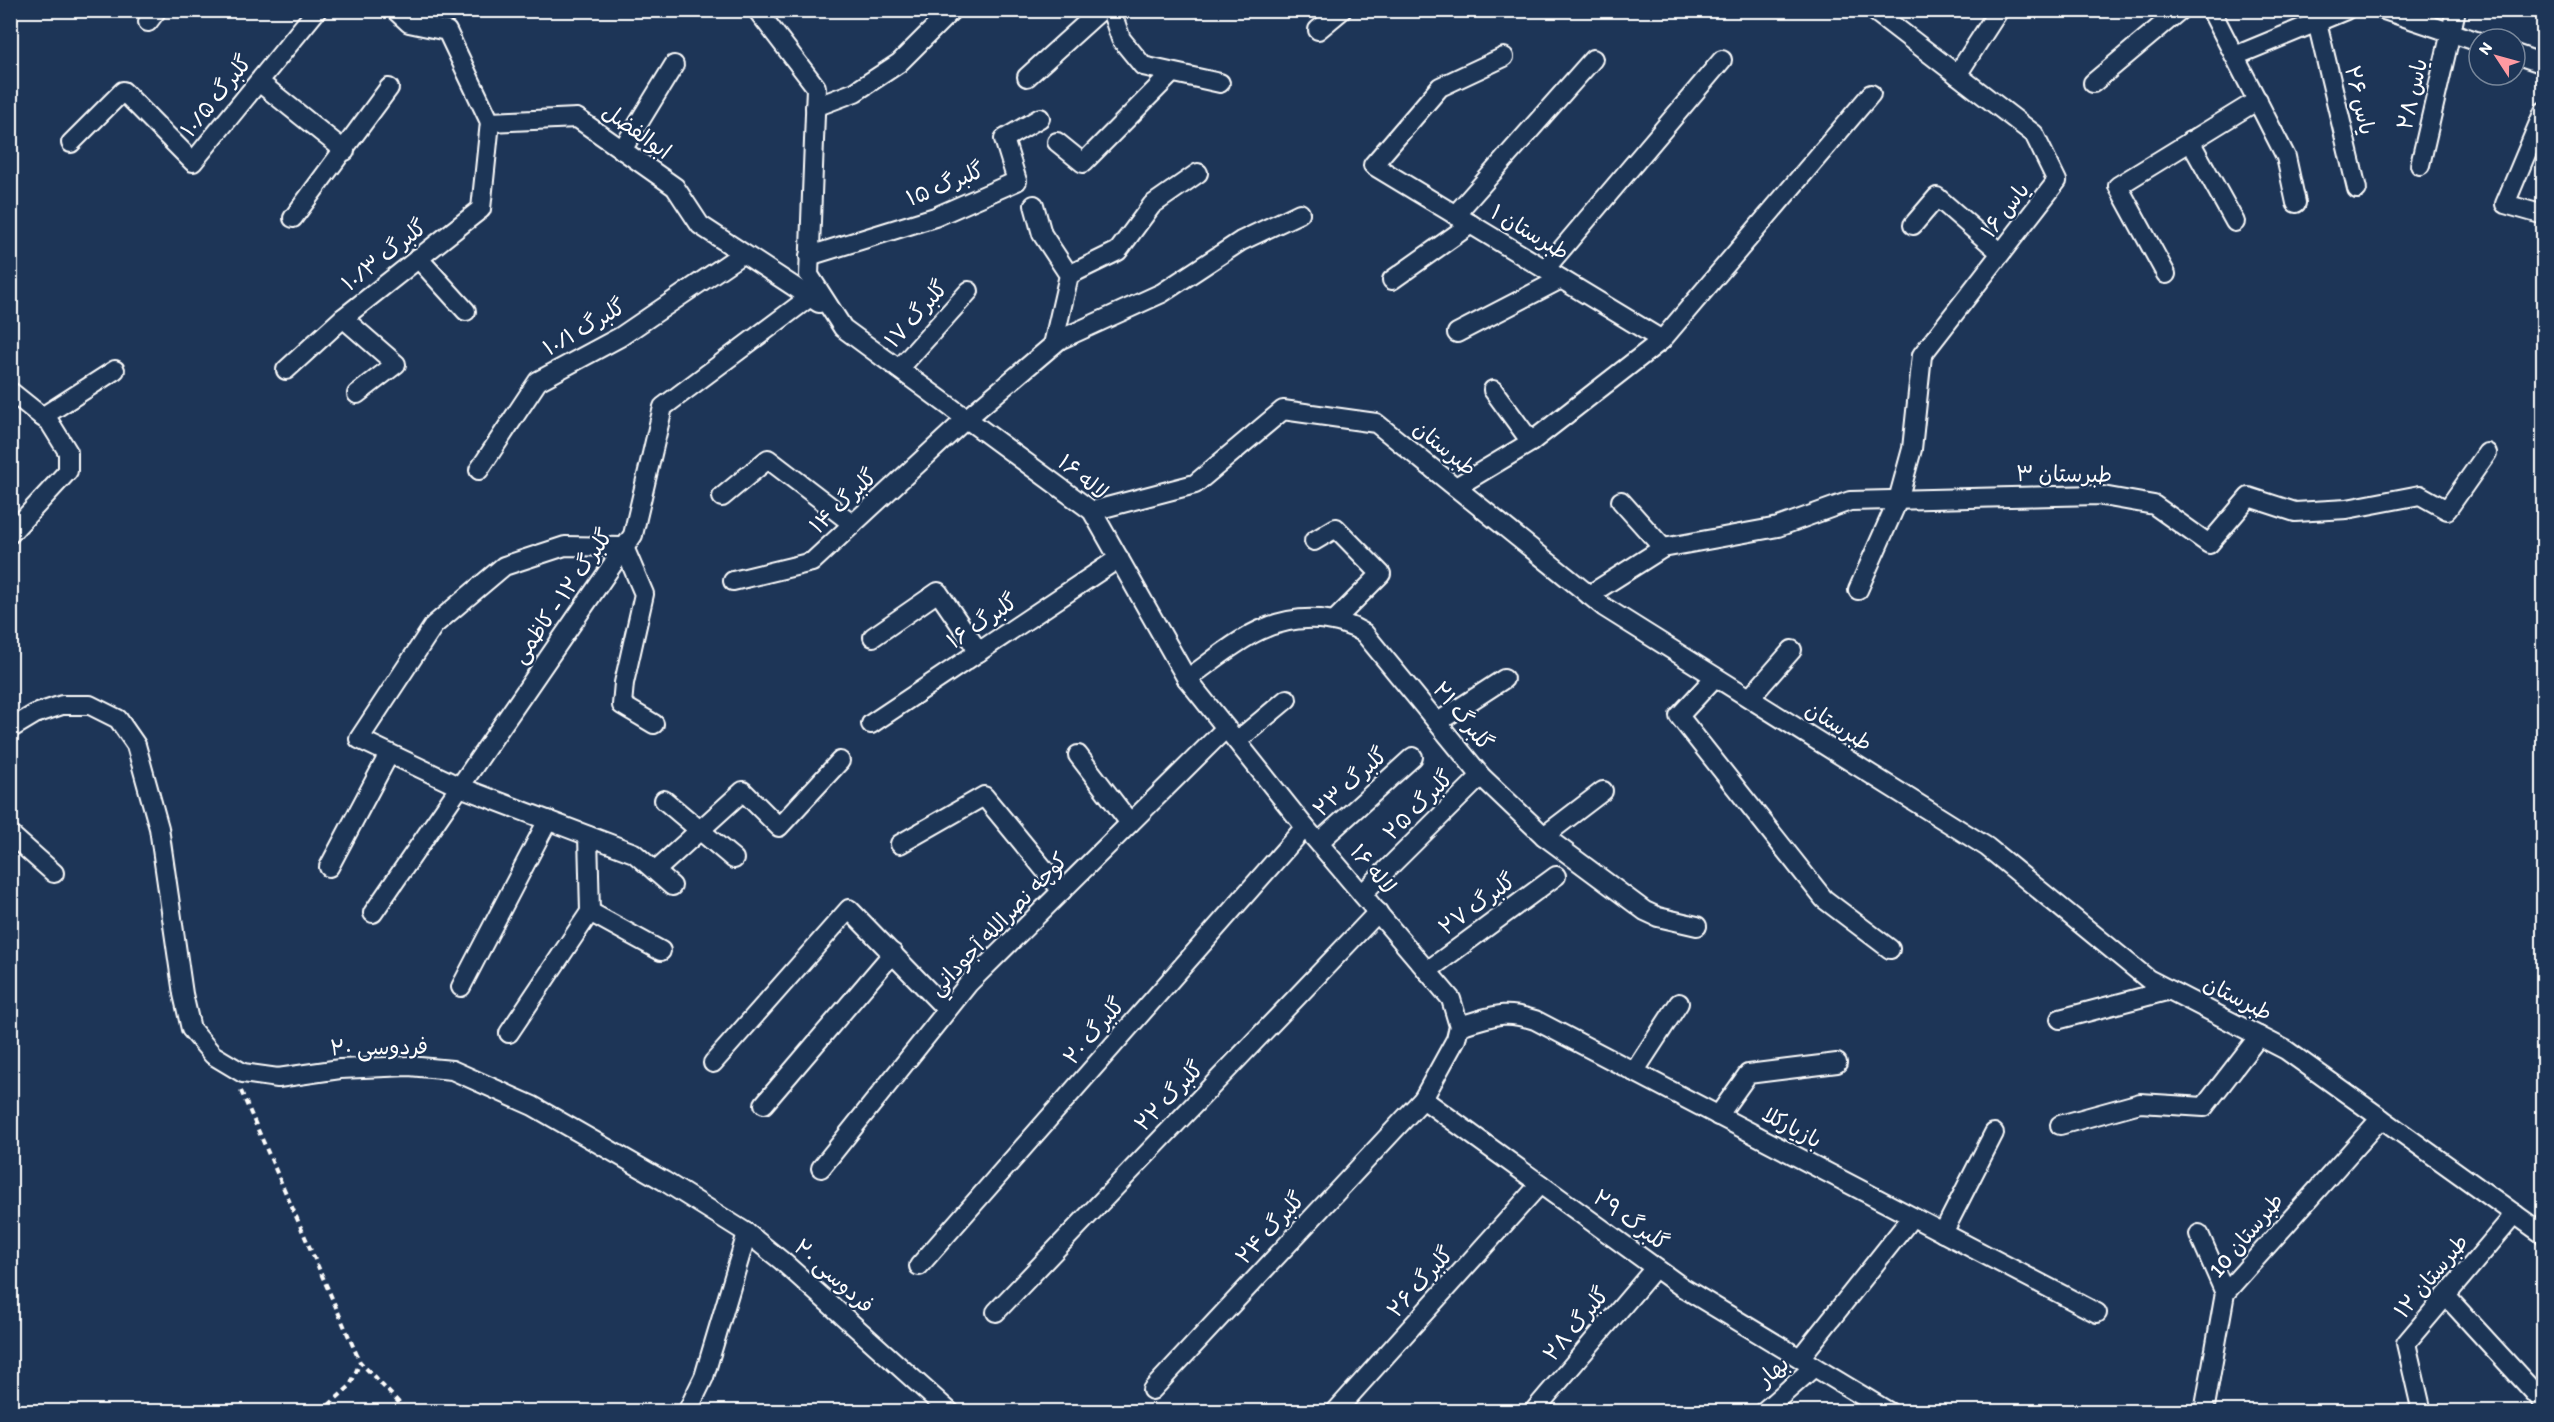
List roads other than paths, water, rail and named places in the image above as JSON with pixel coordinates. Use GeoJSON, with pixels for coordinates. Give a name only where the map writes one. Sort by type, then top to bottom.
{"type":"FeatureCollection","features":[{"type":"Feature","properties":{"kind":"street","name":"گلبرگ ۱۰/۵"},"geometry":{"type":"LineString","coordinates":[[71,143],[123,91],[193,162],[317,10]]}},
{"type":"Feature","properties":{"kind":"street"},"geometry":{"type":"LineString","coordinates":[[395,10],[409,23],[447,31],[490,122]]}},
{"type":"Feature","properties":{"kind":"street","name":"لاله ۱۶"},"geometry":{"type":"LineString","coordinates":[[757,10],[816,87],[809,275],[843,328],[1092,511],[1187,679],[1305,827],[1451,999],[1460,1026]]}},
{"type":"Feature","properties":{"kind":"street"},"geometry":{"type":"LineString","coordinates":[[815,107],[855,92],[899,63],[952,10]]}},
{"type":"Feature","properties":{"kind":"street"},"geometry":{"type":"LineString","coordinates":[[1027,77],[1101,10]]}},
{"type":"Feature","properties":{"kind":"street"},"geometry":{"type":"LineString","coordinates":[[1111,10],[1121,39],[1143,66],[1220,83]]}},
{"type":"Feature","properties":{"kind":"street"},"geometry":{"type":"LineString","coordinates":[[1318,30],[1342,10]]}},
{"type":"Feature","properties":{"kind":"street","name":"یاس ۱۶"},"geometry":{"type":"LineString","coordinates":[[1873,10],[2034,134],[2057,182],[1922,355],[1912,449],[1898,500]]}},
{"type":"Feature","properties":{"kind":"street"},"geometry":{"type":"LineString","coordinates":[[1957,75],[1998,10]]}},
{"type":"Feature","properties":{"kind":"street"},"geometry":{"type":"LineString","coordinates":[[2094,83],[2180,10]]}},
{"type":"Feature","properties":{"kind":"street"},"geometry":{"type":"LineString","coordinates":[[2211,10],[2286,157],[2296,203]]}},
{"type":"Feature","properties":{"kind":"street"},"geometry":{"type":"LineString","coordinates":[[2235,56],[2346,10]]}},
{"type":"Feature","properties":{"kind":"street"},"geometry":{"type":"LineString","coordinates":[[2384,10],[2467,38]]}},
{"type":"Feature","properties":{"kind":"street","name":"یاس ۲۸"},"geometry":{"type":"LineString","coordinates":[[2420,165],[2456,10]]}},
{"type":"Feature","properties":{"kind":"street","name":"یاس ۲۶"},"geometry":{"type":"LineString","coordinates":[[2317,22],[2356,189]]}},
{"type":"Feature","properties":{"kind":"street","name":"طبرستان ۱"},"geometry":{"type":"LineString","coordinates":[[1504,57],[1440,87],[1373,165],[1662,339]]}},
{"type":"Feature","properties":{"kind":"street"},"geometry":{"type":"LineString","coordinates":[[2527,58],[2544,64]]}},
{"type":"Feature","properties":{"kind":"street"},"geometry":{"type":"LineString","coordinates":[[1455,215],[1593,59]]}},
{"type":"Feature","properties":{"kind":"street"},"geometry":{"type":"LineString","coordinates":[[1545,269],[1722,60]]}},
{"type":"Feature","properties":{"kind":"street"},"geometry":{"type":"LineString","coordinates":[[622,150],[674,65]]}},
{"type":"Feature","properties":{"kind":"street"},"geometry":{"type":"LineString","coordinates":[[1057,142],[1083,163],[1172,73]]}},
{"type":"Feature","properties":{"kind":"street"},"geometry":{"type":"LineString","coordinates":[[259,82],[345,151]]}},
{"type":"Feature","properties":{"kind":"street"},"geometry":{"type":"LineString","coordinates":[[293,218],[345,151],[389,88]]}},
{"type":"Feature","properties":{"kind":"street"},"geometry":{"type":"LineString","coordinates":[[1456,487],[1531,442],[1662,339],[1871,94]]}},
{"type":"Feature","properties":{"kind":"street"},"geometry":{"type":"LineString","coordinates":[[2166,274],[2118,186],[2258,100]]}},
{"type":"Feature","properties":{"kind":"street"},"geometry":{"type":"LineString","coordinates":[[2544,111],[2505,204],[2544,215]]}},
{"type":"Feature","properties":{"kind":"street","name":"ابوالفضل"},"geometry":{"type":"LineString","coordinates":[[490,122],[577,118],[675,188],[700,225],[832,312]]}},
{"type":"Feature","properties":{"kind":"street","name":"گلبرگ ۱۵"},"geometry":{"type":"LineString","coordinates":[[810,256],[935,217],[1017,181],[1004,139],[1040,118]]}},
{"type":"Feature","properties":{"kind":"street","name":"گلبرگ ۱۰/۳"},"geometry":{"type":"LineString","coordinates":[[357,394],[396,364],[343,318],[481,208],[490,122]]}},
{"type":"Feature","properties":{"kind":"street"},"geometry":{"type":"LineString","coordinates":[[2190,141],[2235,222]]}},
{"type":"Feature","properties":{"kind":"street"},"geometry":{"type":"LineString","coordinates":[[1069,275],[1118,251],[1152,205],[1198,173]]}},
{"type":"Feature","properties":{"kind":"street"},"geometry":{"type":"LineString","coordinates":[[1913,225],[1937,197],[2001,253]]}},
{"type":"Feature","properties":{"kind":"street"},"geometry":{"type":"LineString","coordinates":[[1034,205],[1042,234],[1069,275],[1053,345]]}},
{"type":"Feature","properties":{"kind":"street","name":"گلبرگ ۱۴"},"geometry":{"type":"LineString","coordinates":[[733,581],[812,562],[966,419],[1059,340],[1162,293],[1241,241],[1300,213]]}},
{"type":"Feature","properties":{"kind":"street"},"geometry":{"type":"LineString","coordinates":[[1392,280],[1471,224]]}},
{"type":"Feature","properties":{"kind":"street","name":"گلبرگ ۱۰/۱"},"geometry":{"type":"LineString","coordinates":[[479,470],[538,381],[620,337],[742,254]]}},
{"type":"Feature","properties":{"kind":"street"},"geometry":{"type":"LineString","coordinates":[[418,258],[466,311]]}},
{"type":"Feature","properties":{"kind":"street"},"geometry":{"type":"LineString","coordinates":[[1456,333],[1561,279]]}},
{"type":"Feature","properties":{"kind":"street","name":"گلبرگ ۱۷"},"geometry":{"type":"LineString","coordinates":[[899,369],[969,291]]}},
{"type":"Feature","properties":{"kind":"street","name":"گلبرگ ۱۲ - کاظمی"},"geometry":{"type":"LineString","coordinates":[[373,913],[633,535],[663,407],[810,297]]}},
{"type":"Feature","properties":{"kind":"street"},"geometry":{"type":"LineString","coordinates":[[286,370],[343,318]]}},
{"type":"Feature","properties":{"kind":"street"},"geometry":{"type":"LineString","coordinates":[[42,417],[116,370]]}},
{"type":"Feature","properties":{"kind":"street"},"geometry":{"type":"LineString","coordinates":[[1493,390],[1531,442]]}},
{"type":"Feature","properties":{"kind":"street"},"geometry":{"type":"LineString","coordinates":[[10,391],[50,423],[68,452],[68,471],[10,534]]}},
{"type":"Feature","properties":{"kind":"street","name":"طبرستان"},"geometry":{"type":"LineString","coordinates":[[1092,511],[1195,484],[1283,410],[1376,423],[1604,607],[1987,847],[2148,979],[2286,1050],[2544,1235]]}},
{"type":"Feature","properties":{"kind":"street","name":"طبرستان ۳"},"geometry":{"type":"LineString","coordinates":[[1589,595],[1663,548],[1778,527],[1850,501],[2097,495],[2154,505],[2209,544],[2248,497],[2295,512],[2347,509],[2420,495],[2447,510],[2487,453]]}},
{"type":"Feature","properties":{"kind":"street"},"geometry":{"type":"LineString","coordinates":[[722,497],[768,459],[853,524]]}},
{"type":"Feature","properties":{"kind":"street"},"geometry":{"type":"LineString","coordinates":[[1858,590],[1898,500]]}},
{"type":"Feature","properties":{"kind":"street"},"geometry":{"type":"LineString","coordinates":[[1621,501],[1663,548]]}},
{"type":"Feature","properties":{"kind":"street"},"geometry":{"type":"LineString","coordinates":[[1314,541],[1336,528],[1380,574],[1335,620]]}},
{"type":"Feature","properties":{"kind":"street"},"geometry":{"type":"LineString","coordinates":[[654,724],[622,705],[624,683],[644,594],[624,548],[565,546],[504,566],[434,625],[359,739],[460,787],[634,854],[672,886]]}},
{"type":"Feature","properties":{"kind":"street","name":"گلبرگ ۱۶"},"geometry":{"type":"LineString","coordinates":[[871,724],[1119,558]]}},
{"type":"Feature","properties":{"kind":"street"},"geometry":{"type":"LineString","coordinates":[[873,637],[938,592],[979,652]]}},
{"type":"Feature","properties":{"kind":"street","name":"گلبرگ ۲۱"},"geometry":{"type":"LineString","coordinates":[[1187,679],[1257,631],[1274,623],[1304,618],[1335,620],[1350,625],[1364,633],[1481,776],[1544,836],[1645,911],[1658,917],[1697,926]]}},
{"type":"Feature","properties":{"kind":"street"},"geometry":{"type":"LineString","coordinates":[[1750,698],[1792,650]]}},
{"type":"Feature","properties":{"kind":"street"},"geometry":{"type":"LineString","coordinates":[[1715,676],[1679,716],[1824,899],[1890,949]]}},
{"type":"Feature","properties":{"kind":"street"},"geometry":{"type":"LineString","coordinates":[[1438,722],[1504,679]]}},
{"type":"Feature","properties":{"kind":"street","name":"كوچه نصرالله آجوداني"},"geometry":{"type":"LineString","coordinates":[[821,1168],[969,983],[1130,823],[1231,734],[1287,699]]}},
{"type":"Feature","properties":{"kind":"street","name":"فردوسی ۲۰"},"geometry":{"type":"LineString","coordinates":[[10,729],[35,714],[62,705],[90,705],[118,719],[136,746],[159,828],[183,994],[191,1029],[213,1055],[243,1073],[278,1078],[340,1069],[409,1066],[452,1070],[533,1106],[664,1181],[747,1233],[950,1412]]}},
{"type":"Feature","properties":{"kind":"street"},"geometry":{"type":"LineString","coordinates":[[329,867],[389,754]]}},
{"type":"Feature","properties":{"kind":"street"},"geometry":{"type":"LineString","coordinates":[[1078,755],[1130,823]]}},
{"type":"Feature","properties":{"kind":"street","name":"گلبرگ ۲۳"},"geometry":{"type":"LineString","coordinates":[[1319,842],[1413,757]]}},
{"type":"Feature","properties":{"kind":"street"},"geometry":{"type":"LineString","coordinates":[[655,871],[743,791],[779,827],[840,761]]}},
{"type":"Feature","properties":{"kind":"street","name":"گلبرگ ۲۵"},"geometry":{"type":"LineString","coordinates":[[1362,894],[1481,776]]}},
{"type":"Feature","properties":{"kind":"street"},"geometry":{"type":"LineString","coordinates":[[1544,836],[1603,791]]}},
{"type":"Feature","properties":{"kind":"street"},"geometry":{"type":"LineString","coordinates":[[900,844],[984,796],[1062,891]]}},
{"type":"Feature","properties":{"kind":"street"},"geometry":{"type":"LineString","coordinates":[[664,800],[734,859]]}},
{"type":"Feature","properties":{"kind":"street"},"geometry":{"type":"LineString","coordinates":[[461,987],[548,820]]}},
{"type":"Feature","properties":{"kind":"street","name":"گلبرگ ۲۰"},"geometry":{"type":"LineString","coordinates":[[919,1266],[1305,827]]}},
{"type":"Feature","properties":{"kind":"street"},"geometry":{"type":"LineString","coordinates":[[10,834],[54,873]]}},
{"type":"Feature","properties":{"kind":"street"},"geometry":{"type":"LineString","coordinates":[[509,1033],[590,912],[588,836]]}},
{"type":"Feature","properties":{"kind":"street","name":"گلبرگ ۲۷"},"geometry":{"type":"LineString","coordinates":[[1427,970],[1556,876]]}},
{"type":"Feature","properties":{"kind":"street"},"geometry":{"type":"LineString","coordinates":[[713,1063],[849,909],[947,1010]]}},
{"type":"Feature","properties":{"kind":"street"},"geometry":{"type":"LineString","coordinates":[[590,912],[661,951]]}},
{"type":"Feature","properties":{"kind":"street","name":"گلبرگ ۲۲"},"geometry":{"type":"LineString","coordinates":[[996,1312],[1378,912]]}},
{"type":"Feature","properties":{"kind":"street"},"geometry":{"type":"LineString","coordinates":[[764,1104],[893,953]]}},
{"type":"Feature","properties":{"kind":"street"},"geometry":{"type":"LineString","coordinates":[[2060,1019],[2169,990]]}},
{"type":"Feature","properties":{"kind":"street"},"geometry":{"type":"LineString","coordinates":[[1634,1072],[1678,1003]]}},
{"type":"Feature","properties":{"kind":"street","name":"بازیارکلا"},"geometry":{"type":"LineString","coordinates":[[1460,1026],[1514,1013],[1535,1020],[2097,1313]]}},
{"type":"Feature","properties":{"kind":"street"},"geometry":{"type":"LineString","coordinates":[[1422,1099],[1456,1039],[1460,1026]]}},
{"type":"Feature","properties":{"kind":"street"},"geometry":{"type":"LineString","coordinates":[[2061,1125],[2140,1103],[2204,1107],[2259,1036]]}},
{"type":"Feature","properties":{"kind":"street"},"geometry":{"type":"LineString","coordinates":[[1718,1116],[1748,1074],[1837,1063]]}},
{"type":"Feature","properties":{"kind":"street","name":"گلبرگ ۲۹"},"geometry":{"type":"LineString","coordinates":[[1422,1099],[1682,1287],[1889,1412]]}},
{"type":"Feature","properties":{"kind":"street","name":"گلبرگ ۲۴"},"geometry":{"type":"LineString","coordinates":[[1152,1390],[1422,1099]]}},
{"type":"Feature","properties":{"kind":"street","name":"طبرستان 10"},"geometry":{"type":"LineString","coordinates":[[2204,1412],[2225,1293],[2381,1118]]}},
{"type":"Feature","properties":{"kind":"street"},"geometry":{"type":"LineString","coordinates":[[1943,1233],[1994,1133]]}},
{"type":"Feature","properties":{"kind":"street","name":"گلبرگ ۲۶"},"geometry":{"type":"LineString","coordinates":[[1335,1412],[1540,1184]]}},
{"type":"Feature","properties":{"kind":"street","name":"طبرستان ۱۲"},"geometry":{"type":"LineString","coordinates":[[2422,1412],[2406,1343],[2515,1215]]}},
{"type":"Feature","properties":{"kind":"street","name":"بهار"},"geometry":{"type":"LineString","coordinates":[[1762,1412],[1807,1362],[1912,1217]]}},
{"type":"Feature","properties":{"kind":"street"},"geometry":{"type":"LineString","coordinates":[[687,1412],[704,1377],[747,1233]]}},
{"type":"Feature","properties":{"kind":"street"},"geometry":{"type":"LineString","coordinates":[[2199,1234],[2225,1293]]}},
{"type":"Feature","properties":{"kind":"street","name":"گلبرگ ۲۸"},"geometry":{"type":"LineString","coordinates":[[1533,1412],[1655,1268]]}},
{"type":"Feature","properties":{"kind":"street"},"geometry":{"type":"LineString","coordinates":[[2446,1296],[2544,1403]]}}]}
